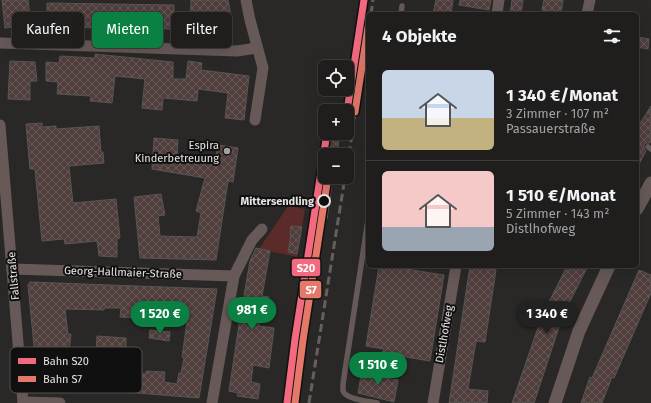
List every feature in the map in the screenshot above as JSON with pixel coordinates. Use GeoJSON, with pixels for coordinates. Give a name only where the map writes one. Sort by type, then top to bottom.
{"type":"FeatureCollection","features":[{"type":"Feature","properties":{"kind":"street"},"geometry":{"type":"LineString","coordinates":[[246,0],[263,72],[255,120]]}},
{"type":"Feature","properties":{"kind":"street"},"geometry":{"type":"LineString","coordinates":[[497,12],[499,0]]}},
{"type":"Feature","properties":{"kind":"street"},"geometry":{"type":"LineString","coordinates":[[587,12],[590,0]]}},
{"type":"Feature","properties":{"kind":"street"},"geometry":{"type":"LineString","coordinates":[[0,43],[237,51],[257,48]]}},
{"type":"Feature","properties":{"kind":"street","name":"Fallstraße"},"geometry":{"type":"LineString","coordinates":[[0,126],[19,347]]}},
{"type":"Feature","properties":{"kind":"street"},"geometry":{"type":"LineString","coordinates":[[639,206],[651,183]]}},
{"type":"Feature","properties":{"kind":"street"},"geometry":{"type":"LineString","coordinates":[[212,403],[234,276],[252,240],[262,229]]}},
{"type":"Feature","properties":{"kind":"street","name":"Distlhofweg"},"geometry":{"type":"LineString","coordinates":[[433,403],[456,268]]}},
{"type":"Feature","properties":{"kind":"street"},"geometry":{"type":"LineString","coordinates":[[555,403],[579,331],[608,268]]}},
{"type":"Feature","properties":{"kind":"street","name":"Georg-Hallmaier-Straße"},"geometry":{"type":"LineString","coordinates":[[12,269],[234,276]]}},
{"type":"Feature","properties":{"kind":"street","name":"Fallstraße"},"geometry":{"type":"LineString","coordinates":[[22,393],[23,403]]}},
{"type":"Feature","properties":{"kind":"street"},"geometry":{"type":"LineString","coordinates":[[23,403],[60,403]]}},
{"type":"Feature","properties":{"kind":"lane"},"geometry":{"type":"LineString","coordinates":[[401,12],[402,6]]}},
{"type":"Feature","properties":{"kind":"lane"},"geometry":{"type":"LineString","coordinates":[[366,233],[342,384],[346,395],[352,398],[377,403]]}},
{"type":"Feature","properties":{"kind":"shaded area"},"geometry":{"type":"Polygon","coordinates":[[[288,206],[305,209],[297,257],[259,249],[288,206]]]}},
{"type":"Feature","properties":{"kind":"building"},"geometry":{"type":"Polygon","coordinates":[[[2,0],[28,0],[29,12],[12,12],[12,27],[5,28],[2,0]]]}},
{"type":"Feature","properties":{"kind":"building"},"geometry":{"type":"Polygon","coordinates":[[[191,0],[228,0],[230,11],[230,12],[191,12],[191,0]]]}},
{"type":"Feature","properties":{"kind":"building"},"geometry":{"type":"Polygon","coordinates":[[[436,0],[453,0],[451,12],[433,12],[436,0]]]}},
{"type":"Feature","properties":{"kind":"building"},"geometry":{"type":"Polygon","coordinates":[[[460,0],[491,0],[489,10],[459,5],[460,0]]]}},
{"type":"Feature","properties":{"kind":"building"},"geometry":{"type":"Polygon","coordinates":[[[512,0],[523,0],[521,12],[510,12],[512,0]]]}},
{"type":"Feature","properties":{"kind":"building"},"geometry":{"type":"Polygon","coordinates":[[[544,0],[563,0],[561,12],[542,10],[544,0]]]}},
{"type":"Feature","properties":{"kind":"building"},"geometry":{"type":"Polygon","coordinates":[[[47,3],[174,5],[174,12],[171,12],[171,29],[163,29],[163,12],[92,12],[92,28],[84,28],[84,12],[47,12],[47,3]]]}},
{"type":"Feature","properties":{"kind":"building"},"geometry":{"type":"Polygon","coordinates":[[[639,37],[649,39],[648,49],[639,47],[639,37]]]}},
{"type":"Feature","properties":{"kind":"building"},"geometry":{"type":"Polygon","coordinates":[[[95,54],[173,62],[173,79],[186,79],[188,61],[202,63],[201,70],[249,76],[244,120],[225,118],[228,93],[198,89],[197,101],[163,98],[162,110],[142,108],[145,79],[115,76],[112,103],[90,101],[91,96],[57,94],[58,82],[46,81],[46,62],[59,63],[60,56],[95,58],[95,54]]]}},
{"type":"Feature","properties":{"kind":"building"},"geometry":{"type":"Polygon","coordinates":[[[10,61],[35,62],[37,81],[30,81],[30,100],[8,99],[10,61]]]}},
{"type":"Feature","properties":{"kind":"building"},"geometry":{"type":"Polygon","coordinates":[[[651,106],[651,140],[650,143],[646,143],[644,145],[644,149],[646,151],[639,164],[639,125],[651,106]]]}},
{"type":"Feature","properties":{"kind":"building"},"geometry":{"type":"Polygon","coordinates":[[[42,123],[42,127],[56,126],[56,129],[99,126],[101,152],[103,152],[104,163],[69,166],[73,203],[116,199],[120,238],[117,239],[117,257],[99,256],[97,241],[65,244],[64,239],[42,241],[35,169],[30,169],[26,124],[42,123]]]}},
{"type":"Feature","properties":{"kind":"building"},"geometry":{"type":"Polygon","coordinates":[[[154,138],[178,140],[177,155],[214,161],[219,145],[238,148],[233,182],[228,181],[216,260],[140,258],[134,197],[161,194],[165,215],[158,216],[160,236],[197,237],[201,213],[196,211],[205,178],[152,169],[154,138]]]}},
{"type":"Feature","properties":{"kind":"building"},"geometry":{"type":"Polygon","coordinates":[[[329,140],[339,140],[338,148],[328,148],[329,140]]]}},
{"type":"Feature","properties":{"kind":"building"},"geometry":{"type":"Polygon","coordinates":[[[322,184],[332,184],[327,219],[317,218],[322,184]]]}},
{"type":"Feature","properties":{"kind":"building"},"geometry":{"type":"Polygon","coordinates":[[[291,226],[302,227],[297,254],[288,252],[291,226]]]}},
{"type":"Feature","properties":{"kind":"building"},"geometry":{"type":"Polygon","coordinates":[[[256,248],[270,251],[262,296],[269,297],[267,306],[260,305],[258,321],[259,326],[274,328],[269,368],[253,365],[251,382],[260,384],[258,399],[237,396],[238,393],[229,391],[250,261],[256,248]]]}},
{"type":"Feature","properties":{"kind":"building"},"geometry":{"type":"Polygon","coordinates":[[[379,268],[400,268],[444,275],[430,361],[382,353],[384,349],[366,346],[379,268]]]}},
{"type":"Feature","properties":{"kind":"building"},"geometry":{"type":"Polygon","coordinates":[[[470,268],[496,270],[485,342],[476,341],[468,389],[488,391],[487,403],[449,403],[470,268]]]}},
{"type":"Feature","properties":{"kind":"building"},"geometry":{"type":"Polygon","coordinates":[[[566,268],[587,268],[567,307],[566,306],[534,403],[512,403],[542,316],[566,268]]]}},
{"type":"Feature","properties":{"kind":"building"},"geometry":{"type":"Polygon","coordinates":[[[639,270],[651,275],[651,293],[614,378],[612,377],[602,403],[581,403],[590,377],[592,378],[639,270]]]}},
{"type":"Feature","properties":{"kind":"building"},"geometry":{"type":"Polygon","coordinates":[[[30,282],[217,289],[199,398],[138,393],[142,393],[142,374],[146,374],[146,371],[165,372],[164,382],[177,384],[184,358],[182,357],[189,308],[168,307],[167,312],[146,311],[145,318],[120,317],[121,308],[104,308],[104,310],[65,309],[68,334],[71,334],[69,347],[34,347],[28,285],[30,282]]]}},
{"type":"Feature","properties":{"kind":"building"},"geometry":{"type":"Polygon","coordinates":[[[150,330],[170,332],[169,341],[149,338],[150,330]]]}},
{"type":"Feature","properties":{"kind":"building"},"geometry":{"type":"Polygon","coordinates":[[[97,336],[126,338],[126,347],[96,347],[97,336]]]}},
{"type":"Feature","properties":{"kind":"building"},"geometry":{"type":"Polygon","coordinates":[[[362,370],[379,373],[379,377],[398,380],[394,402],[358,393],[362,370]]]}},
{"type":"Feature","properties":{"kind":"railway"},"geometry":{"type":"LineString","coordinates":[[371,12],[373,0]]}},
{"type":"Feature","properties":{"kind":"railway"},"geometry":{"type":"LineString","coordinates":[[350,148],[366,46]]}},
{"type":"Feature","properties":{"kind":"railway"},"geometry":{"type":"LineString","coordinates":[[309,403],[344,184]]}},
{"type":"Feature","properties":{"kind":"rail line","name":"S20"},"geometry":{"type":"LineString","coordinates":[[348,104],[364,0]]}},
{"type":"Feature","properties":{"kind":"rail line","name":"S7"},"geometry":{"type":"LineString","coordinates":[[355,112],[366,40]]}},
{"type":"Feature","properties":{"kind":"rail line","name":"S20"},"geometry":{"type":"LineString","coordinates":[[287,403],[295,339],[326,140]]}},
{"type":"Feature","properties":{"kind":"rail line","name":"S7"},"geometry":{"type":"LineString","coordinates":[[295,403],[327,184]]}},
{"type":"Feature","properties":{"kind":"place","name":"Espira Kinderbetreuung"},"geometry":{"type":"Point","coordinates":[227,151]}},
{"type":"Feature","properties":{"kind":"place","name":"Mittersendling"},"geometry":{"type":"Point","coordinates":[324,201]}}]}
